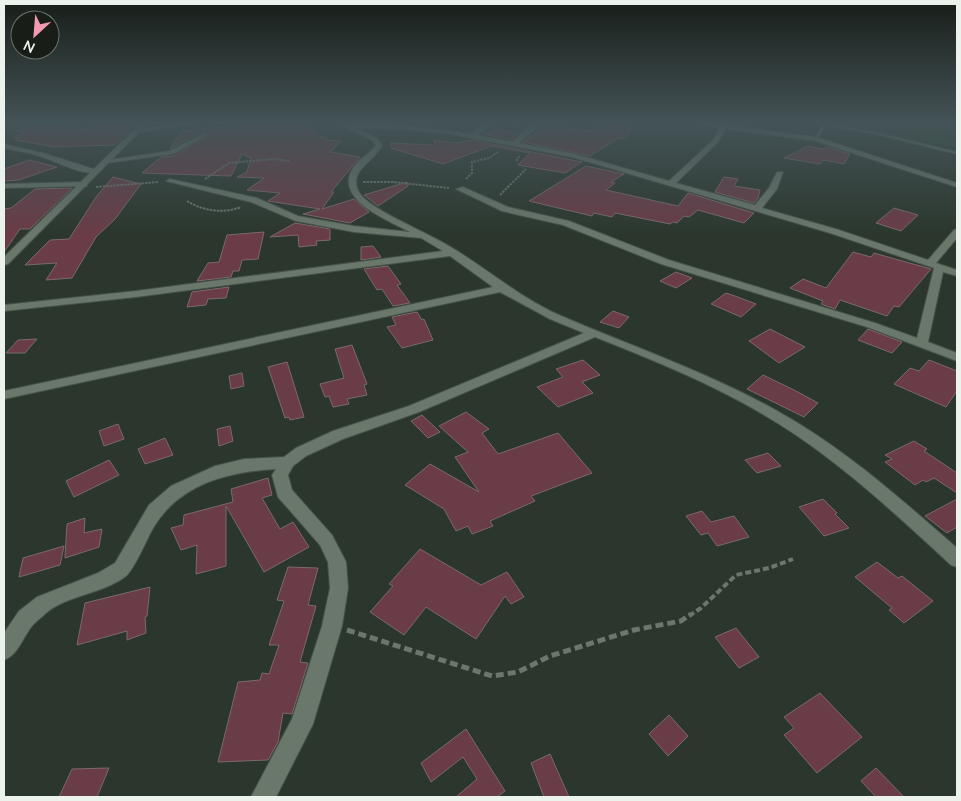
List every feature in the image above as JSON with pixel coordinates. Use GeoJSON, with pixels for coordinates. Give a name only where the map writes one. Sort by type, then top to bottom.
{"type":"FeatureCollection","features":[{"type":"Feature","properties":{"kind":"street"},"geometry":{"type":"LineString","coordinates":[[58,160],[81,169],[96,171]]}},
{"type":"Feature","properties":{"kind":"street"},"geometry":{"type":"LineString","coordinates":[[4,262],[96,171],[107,161],[112,160]]}},
{"type":"Feature","properties":{"kind":"street"},"geometry":{"type":"LineString","coordinates":[[364,160],[358,166],[352,183],[355,194],[370,207],[425,237],[502,288],[554,317],[719,385],[777,416],[848,466],[957,558]]}},
{"type":"Feature","properties":{"kind":"street"},"geometry":{"type":"LineString","coordinates":[[594,160],[833,231],[957,273]]}},
{"type":"Feature","properties":{"kind":"street"},"geometry":{"type":"LineString","coordinates":[[670,184],[680,171],[693,160]]}},
{"type":"Feature","properties":{"kind":"street"},"geometry":{"type":"LineString","coordinates":[[882,160],[957,185]]}},
{"type":"Feature","properties":{"kind":"street"},"geometry":{"type":"LineString","coordinates":[[757,208],[773,189],[780,174]]}},
{"type":"Feature","properties":{"kind":"street"},"geometry":{"type":"LineString","coordinates":[[170,181],[254,200],[296,218],[387,234],[425,237]]}},
{"type":"Feature","properties":{"kind":"street"},"geometry":{"type":"LineString","coordinates":[[4,186],[82,186]]}},
{"type":"Feature","properties":{"kind":"street"},"geometry":{"type":"LineString","coordinates":[[460,189],[490,204],[566,223],[665,262],[871,326],[957,357]]}},
{"type":"Feature","properties":{"kind":"street"},"geometry":{"type":"LineString","coordinates":[[922,344],[935,266],[957,232]]}},
{"type":"Feature","properties":{"kind":"street"},"geometry":{"type":"LineString","coordinates":[[4,308],[136,294],[450,253]]}},
{"type":"Feature","properties":{"kind":"street"},"geometry":{"type":"LineString","coordinates":[[4,396],[502,288]]}},
{"type":"Feature","properties":{"kind":"street"},"geometry":{"type":"LineString","coordinates":[[263,797],[302,724],[332,626],[339,588],[337,562],[326,540],[284,493],[280,475],[288,462],[301,452],[338,435],[430,403],[594,333]]}},
{"type":"Feature","properties":{"kind":"street"},"geometry":{"type":"LineString","coordinates":[[4,650],[26,618],[44,603],[105,579],[121,570],[154,510],[177,490],[215,472],[244,465],[288,462]]}},
{"type":"Feature","properties":{"kind":"path"},"geometry":{"type":"LineString","coordinates":[[204,180],[229,163],[258,160]]}},
{"type":"Feature","properties":{"kind":"path"},"geometry":{"type":"LineString","coordinates":[[284,160],[289,161]]}},
{"type":"Feature","properties":{"kind":"path"},"geometry":{"type":"LineString","coordinates":[[352,183],[393,182],[460,189],[460,185],[472,173],[472,162],[479,160]]}},
{"type":"Feature","properties":{"kind":"path"},"geometry":{"type":"LineString","coordinates":[[490,204],[513,184],[526,169]]}},
{"type":"Feature","properties":{"kind":"path"},"geometry":{"type":"LineString","coordinates":[[82,186],[170,181]]}},
{"type":"Feature","properties":{"kind":"path"},"geometry":{"type":"LineString","coordinates":[[187,201],[199,206],[224,211],[235,210],[254,200]]}},
{"type":"Feature","properties":{"kind":"path"},"geometry":{"type":"LineString","coordinates":[[332,626],[424,653],[468,670],[492,676],[518,672],[550,656],[634,630],[681,621],[701,608],[736,575],[769,568],[794,559]]}},
{"type":"Feature","properties":{"kind":"building"},"geometry":{"type":"Polygon","coordinates":[[[28,160],[57,167],[19,180],[4,181],[4,169],[28,160]]]}},
{"type":"Feature","properties":{"kind":"building"},"geometry":{"type":"Polygon","coordinates":[[[157,160],[239,160],[231,176],[142,173],[157,160]]]}},
{"type":"Feature","properties":{"kind":"building"},"geometry":{"type":"Polygon","coordinates":[[[250,160],[357,160],[331,192],[334,192],[322,209],[354,199],[369,212],[350,223],[303,214],[320,209],[268,201],[280,193],[247,190],[264,178],[237,177],[247,172],[250,160]]]}},
{"type":"Feature","properties":{"kind":"building"},"geometry":{"type":"Polygon","coordinates":[[[431,160],[453,160],[443,164],[431,160]]]}},
{"type":"Feature","properties":{"kind":"building"},"geometry":{"type":"Polygon","coordinates":[[[523,160],[582,162],[565,173],[518,165],[523,160]]]}},
{"type":"Feature","properties":{"kind":"building"},"geometry":{"type":"Polygon","coordinates":[[[798,160],[823,160],[820,164],[798,160]]]}},
{"type":"Feature","properties":{"kind":"building"},"geometry":{"type":"Polygon","coordinates":[[[825,160],[846,160],[844,164],[825,160]]]}},
{"type":"Feature","properties":{"kind":"building"},"geometry":{"type":"Polygon","coordinates":[[[586,166],[624,174],[611,182],[615,183],[606,190],[678,206],[688,193],[754,213],[744,223],[698,210],[689,217],[684,216],[677,223],[673,222],[670,224],[615,213],[612,217],[594,213],[592,216],[529,201],[586,166]]]}},
{"type":"Feature","properties":{"kind":"building"},"geometry":{"type":"Polygon","coordinates":[[[113,177],[141,184],[115,219],[96,237],[72,278],[46,280],[57,263],[25,265],[50,240],[69,239],[96,197],[113,177]]]}},
{"type":"Feature","properties":{"kind":"building"},"geometry":{"type":"Polygon","coordinates":[[[724,177],[738,179],[734,186],[760,190],[758,198],[754,203],[715,192],[724,177]]]}},
{"type":"Feature","properties":{"kind":"building"},"geometry":{"type":"Polygon","coordinates":[[[407,182],[408,186],[378,206],[364,195],[407,182]]]}},
{"type":"Feature","properties":{"kind":"building"},"geometry":{"type":"Polygon","coordinates":[[[72,188],[30,229],[20,229],[4,252],[4,209],[11,208],[35,189],[72,188]]]}},
{"type":"Feature","properties":{"kind":"building"},"geometry":{"type":"Polygon","coordinates":[[[894,208],[918,215],[901,231],[876,223],[894,208]]]}},
{"type":"Feature","properties":{"kind":"building"},"geometry":{"type":"Polygon","coordinates":[[[295,223],[330,229],[330,240],[316,241],[317,245],[299,247],[298,235],[270,237],[295,223]]]}},
{"type":"Feature","properties":{"kind":"building"},"geometry":{"type":"Polygon","coordinates":[[[264,232],[258,259],[242,260],[239,271],[233,271],[231,277],[197,281],[208,263],[219,262],[227,235],[264,232]]]}},
{"type":"Feature","properties":{"kind":"building"},"geometry":{"type":"Polygon","coordinates":[[[373,246],[381,257],[361,260],[361,247],[373,246]]]}},
{"type":"Feature","properties":{"kind":"building"},"geometry":{"type":"Polygon","coordinates":[[[853,252],[871,257],[874,253],[931,269],[899,307],[894,306],[887,316],[840,300],[835,309],[821,304],[823,301],[790,288],[803,279],[826,288],[853,252]]]}},
{"type":"Feature","properties":{"kind":"building"},"geometry":{"type":"Polygon","coordinates":[[[388,266],[401,284],[397,285],[410,303],[393,306],[382,289],[377,290],[364,269],[388,266]]]}},
{"type":"Feature","properties":{"kind":"building"},"geometry":{"type":"Polygon","coordinates":[[[676,272],[692,278],[676,288],[660,281],[676,272]]]}},
{"type":"Feature","properties":{"kind":"building"},"geometry":{"type":"Polygon","coordinates":[[[229,287],[226,298],[208,299],[206,305],[187,307],[192,292],[229,287]]]}},
{"type":"Feature","properties":{"kind":"building"},"geometry":{"type":"Polygon","coordinates":[[[726,293],[756,304],[741,317],[711,304],[726,293]]]}},
{"type":"Feature","properties":{"kind":"building"},"geometry":{"type":"Polygon","coordinates":[[[613,311],[629,317],[619,328],[600,322],[613,311]]]}},
{"type":"Feature","properties":{"kind":"building"},"geometry":{"type":"Polygon","coordinates":[[[417,312],[422,320],[424,319],[433,340],[402,348],[387,327],[396,325],[392,317],[417,312]]]}},
{"type":"Feature","properties":{"kind":"building"},"geometry":{"type":"Polygon","coordinates":[[[770,329],[805,347],[779,363],[749,341],[770,329]]]}},
{"type":"Feature","properties":{"kind":"building"},"geometry":{"type":"Polygon","coordinates":[[[868,329],[902,342],[892,353],[858,340],[868,329]]]}},
{"type":"Feature","properties":{"kind":"building"},"geometry":{"type":"Polygon","coordinates":[[[37,339],[25,353],[6,353],[18,340],[37,339]]]}},
{"type":"Feature","properties":{"kind":"building"},"geometry":{"type":"Polygon","coordinates":[[[352,345],[367,384],[364,385],[367,395],[347,399],[349,404],[333,407],[329,396],[325,397],[320,384],[344,378],[335,349],[352,345]]]}},
{"type":"Feature","properties":{"kind":"building"},"geometry":{"type":"Polygon","coordinates":[[[583,360],[600,375],[582,382],[593,393],[558,407],[537,387],[563,377],[556,369],[583,360]]]}},
{"type":"Feature","properties":{"kind":"building"},"geometry":{"type":"Polygon","coordinates":[[[929,360],[957,371],[957,391],[946,407],[894,384],[910,368],[919,371],[929,360]]]}},
{"type":"Feature","properties":{"kind":"building"},"geometry":{"type":"Polygon","coordinates":[[[287,362],[304,417],[290,420],[289,417],[285,418],[268,367],[287,362]]]}},
{"type":"Feature","properties":{"kind":"building"},"geometry":{"type":"Polygon","coordinates":[[[242,373],[244,386],[231,389],[229,376],[242,373]]]}},
{"type":"Feature","properties":{"kind":"building"},"geometry":{"type":"Polygon","coordinates":[[[763,375],[818,403],[804,417],[747,389],[763,375]]]}},
{"type":"Feature","properties":{"kind":"building"},"geometry":{"type":"Polygon","coordinates":[[[466,412],[489,429],[482,433],[498,454],[558,433],[592,473],[531,496],[535,501],[490,521],[493,526],[472,534],[468,526],[456,531],[444,509],[405,485],[430,464],[479,492],[455,457],[468,452],[439,426],[466,412]]]}},
{"type":"Feature","properties":{"kind":"building"},"geometry":{"type":"Polygon","coordinates":[[[422,415],[440,432],[428,438],[411,421],[422,415]]]}},
{"type":"Feature","properties":{"kind":"building"},"geometry":{"type":"Polygon","coordinates":[[[118,424],[124,439],[104,446],[99,431],[118,424]]]}},
{"type":"Feature","properties":{"kind":"building"},"geometry":{"type":"Polygon","coordinates":[[[230,426],[233,441],[219,446],[217,429],[230,426]]]}},
{"type":"Feature","properties":{"kind":"building"},"geometry":{"type":"Polygon","coordinates":[[[165,438],[173,455],[145,464],[138,449],[165,438]]]}},
{"type":"Feature","properties":{"kind":"building"},"geometry":{"type":"Polygon","coordinates":[[[914,441],[927,449],[924,451],[957,473],[957,493],[934,478],[926,482],[923,480],[915,485],[885,462],[892,459],[885,455],[914,441]]]}},
{"type":"Feature","properties":{"kind":"building"},"geometry":{"type":"Polygon","coordinates":[[[768,453],[781,466],[757,473],[745,460],[768,453]]]}},
{"type":"Feature","properties":{"kind":"building"},"geometry":{"type":"Polygon","coordinates":[[[109,460],[119,475],[74,497],[66,481],[109,460]]]}},
{"type":"Feature","properties":{"kind":"building"},"geometry":{"type":"Polygon","coordinates":[[[268,478],[272,495],[262,498],[280,529],[293,522],[309,547],[264,572],[226,506],[226,566],[196,574],[197,545],[181,550],[171,528],[183,525],[184,515],[233,502],[231,489],[268,478]]]}},
{"type":"Feature","properties":{"kind":"building"},"geometry":{"type":"Polygon","coordinates":[[[823,499],[849,528],[824,536],[799,507],[823,499]]]}},
{"type":"Feature","properties":{"kind":"building"},"geometry":{"type":"Polygon","coordinates":[[[957,499],[957,527],[947,533],[925,516],[957,499]]]}},
{"type":"Feature","properties":{"kind":"building"},"geometry":{"type":"Polygon","coordinates":[[[702,511],[711,522],[734,516],[749,537],[717,546],[708,533],[701,535],[686,516],[702,511]]]}},
{"type":"Feature","properties":{"kind":"building"},"geometry":{"type":"Polygon","coordinates":[[[85,518],[84,533],[102,529],[99,547],[65,558],[67,524],[85,518]]]}},
{"type":"Feature","properties":{"kind":"building"},"geometry":{"type":"Polygon","coordinates":[[[64,546],[60,565],[19,577],[23,558],[64,546]]]}},
{"type":"Feature","properties":{"kind":"building"},"geometry":{"type":"Polygon","coordinates":[[[420,549],[481,585],[507,572],[524,597],[511,604],[505,596],[476,639],[426,607],[404,635],[370,612],[393,586],[389,584],[420,549]]]}},
{"type":"Feature","properties":{"kind":"building"},"geometry":{"type":"Polygon","coordinates":[[[877,562],[898,578],[902,576],[933,601],[904,623],[889,610],[892,608],[855,577],[877,562]]]}},
{"type":"Feature","properties":{"kind":"building"},"geometry":{"type":"Polygon","coordinates":[[[288,567],[318,568],[308,605],[316,606],[300,662],[308,663],[292,714],[283,713],[278,742],[268,760],[218,762],[238,682],[260,680],[262,673],[269,674],[279,645],[269,645],[284,601],[277,600],[288,567]]]}},
{"type":"Feature","properties":{"kind":"building"},"geometry":{"type":"Polygon","coordinates":[[[150,587],[147,616],[145,617],[146,633],[127,640],[127,631],[77,645],[85,603],[150,587]]]}},
{"type":"Feature","properties":{"kind":"building"},"geometry":{"type":"Polygon","coordinates":[[[736,628],[759,657],[739,668],[715,637],[736,628]]]}},
{"type":"Feature","properties":{"kind":"building"},"geometry":{"type":"Polygon","coordinates":[[[820,693],[862,737],[817,773],[784,735],[794,728],[784,717],[820,693]]]}},
{"type":"Feature","properties":{"kind":"building"},"geometry":{"type":"Polygon","coordinates":[[[669,715],[688,736],[668,756],[649,734],[669,715]]]}},
{"type":"Feature","properties":{"kind":"building"},"geometry":{"type":"Polygon","coordinates":[[[466,729],[505,791],[497,797],[456,797],[477,779],[463,757],[431,782],[421,763],[466,729]]]}},
{"type":"Feature","properties":{"kind":"building"},"geometry":{"type":"Polygon","coordinates":[[[550,754],[569,797],[544,797],[531,763],[550,754]]]}},
{"type":"Feature","properties":{"kind":"building"},"geometry":{"type":"Polygon","coordinates":[[[109,768],[97,797],[59,797],[72,769],[109,768]]]}},
{"type":"Feature","properties":{"kind":"building"},"geometry":{"type":"Polygon","coordinates":[[[876,768],[904,797],[876,797],[861,781],[876,768]]]}}]}
